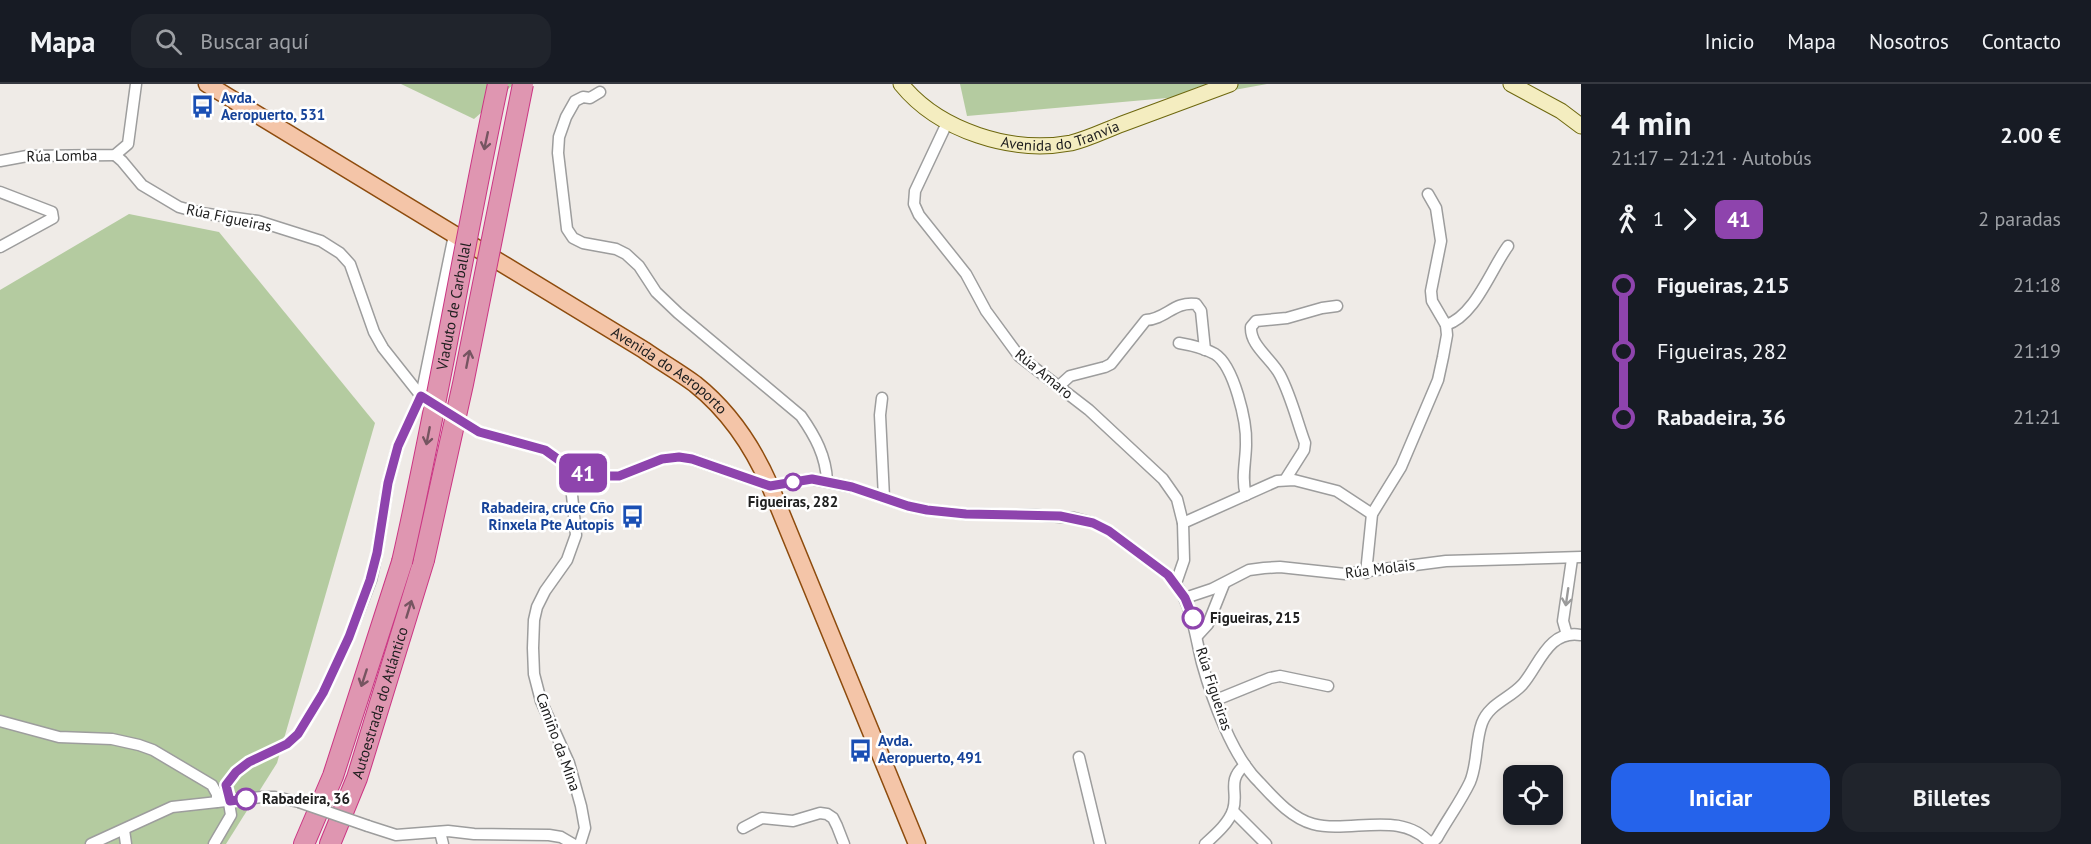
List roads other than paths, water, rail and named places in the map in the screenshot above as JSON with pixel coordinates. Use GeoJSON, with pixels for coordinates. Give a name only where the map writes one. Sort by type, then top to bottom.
{"type":"FeatureCollection","features":[{"type":"Feature","properties":{"kind":"highway","name":"Viaduto de Carballal"},"geometry":{"type":"LineString","coordinates":[[402,562],[417,499],[472,204],[498,84]]}},
{"type":"Feature","properties":{"kind":"highway","name":"Viaduto de Carballal"},"geometry":{"type":"LineString","coordinates":[[424,560],[463,384],[523,84]]}},
{"type":"Feature","properties":{"kind":"highway","name":"Autoestrada do Atlántico"},"geometry":{"type":"LineString","coordinates":[[330,844],[357,778],[424,560]]}},
{"type":"Feature","properties":{"kind":"highway","name":"Autoestrada do Atlántico"},"geometry":{"type":"LineString","coordinates":[[304,844],[333,776],[402,562]]}},
{"type":"Feature","properties":{"kind":"main road","name":"Avenida do Aeroporto"},"geometry":{"type":"LineString","coordinates":[[207,84],[644,350],[695,384],[727,416],[744,437],[770,486],[917,844]]}},
{"type":"Feature","properties":{"kind":"main road","name":"Avenida do Tranvia"},"geometry":{"type":"LineString","coordinates":[[901,84],[927,109],[947,123],[974,134],[1036,146],[1072,143],[1230,84]]}},
{"type":"Feature","properties":{"kind":"main road"},"geometry":{"type":"LineString","coordinates":[[1511,84],[1561,111],[1581,126]]}},
{"type":"Feature","properties":{"kind":"street"},"geometry":{"type":"LineString","coordinates":[[119,152],[128,144],[136,84]]}},
{"type":"Feature","properties":{"kind":"street"},"geometry":{"type":"LineString","coordinates":[[600,92],[590,98],[583,97],[575,101],[559,137],[558,153],[567,228],[573,238],[583,243],[616,249],[626,254],[639,267],[656,292],[678,313],[801,416],[814,435],[823,455],[827,481]]}},
{"type":"Feature","properties":{"kind":"street","name":"Rúa Amaro"},"geometry":{"type":"LineString","coordinates":[[947,123],[915,191],[914,204],[919,215],[966,274],[986,311],[1019,356],[1089,410],[1162,478],[1177,499],[1183,524],[1184,560],[1176,583]]}},
{"type":"Feature","properties":{"kind":"street","name":"Rúa Lomba"},"geometry":{"type":"LineString","coordinates":[[0,160],[27,156],[119,152]]}},
{"type":"Feature","properties":{"kind":"street","name":"Rúa Figueiras"},"geometry":{"type":"LineString","coordinates":[[119,152],[122,160],[142,185],[179,207],[258,222],[321,241],[340,254],[350,264],[383,348],[421,396],[479,432],[545,450],[573,470],[590,476],[619,476],[662,459],[679,457],[692,459],[770,486],[812,479],[827,481],[908,506],[966,514],[1060,516],[1093,523],[1109,531],[1176,583],[1185,598],[1203,664],[1235,749],[1245,765],[1280,804],[1312,824],[1404,827],[1422,835],[1431,844]]}},
{"type":"Feature","properties":{"kind":"street"},"geometry":{"type":"LineString","coordinates":[[0,192],[52,212],[53,218],[0,247]]}},
{"type":"Feature","properties":{"kind":"street"},"geometry":{"type":"LineString","coordinates":[[1366,573],[1372,514],[1401,466],[1438,380],[1446,335],[1446,325],[1432,301],[1431,291],[1442,241],[1436,208],[1428,194]]}},
{"type":"Feature","properties":{"kind":"street"},"geometry":{"type":"LineString","coordinates":[[214,844],[231,815],[226,785],[236,772],[249,762],[287,744],[298,734],[323,693],[349,637],[370,580],[377,553],[388,483],[395,455],[421,396],[454,236]]}},
{"type":"Feature","properties":{"kind":"street"},"geometry":{"type":"LineString","coordinates":[[1446,325],[1455,322],[1485,288],[1495,265],[1508,246]]}},
{"type":"Feature","properties":{"kind":"street"},"geometry":{"type":"LineString","coordinates":[[1059,386],[1070,376],[1111,364],[1146,320],[1158,320],[1174,308],[1187,303],[1196,304],[1201,311],[1204,350]]}},
{"type":"Feature","properties":{"kind":"street"},"geometry":{"type":"LineString","coordinates":[[1285,480],[1304,450],[1305,443],[1281,376],[1272,361],[1254,342],[1251,327],[1256,321],[1287,318],[1337,306]]}},
{"type":"Feature","properties":{"kind":"street"},"geometry":{"type":"LineString","coordinates":[[1179,343],[1216,355],[1227,370],[1243,409],[1247,431],[1243,485],[1246,495]]}},
{"type":"Feature","properties":{"kind":"street"},"geometry":{"type":"LineString","coordinates":[[882,398],[880,414],[884,498]]}},
{"type":"Feature","properties":{"kind":"street","name":"Camiño da Mina"},"geometry":{"type":"LineString","coordinates":[[573,470],[571,485],[576,535],[567,560],[545,591],[537,607],[533,648],[534,674],[541,701],[569,763],[581,806],[585,828],[580,844]]}},
{"type":"Feature","properties":{"kind":"street"},"geometry":{"type":"LineString","coordinates":[[1183,524],[1277,481],[1285,480],[1294,480],[1337,491],[1372,514]]}},
{"type":"Feature","properties":{"kind":"street"},"geometry":{"type":"LineString","coordinates":[[1567,635],[1563,621],[1577,558]]}},
{"type":"Feature","properties":{"kind":"street","name":"Rúa Molais"},"geometry":{"type":"LineString","coordinates":[[1185,598],[1224,584],[1250,570],[1280,567],[1345,574],[1446,561],[1577,558]]}},
{"type":"Feature","properties":{"kind":"street"},"geometry":{"type":"LineString","coordinates":[[1197,636],[1208,624],[1224,584]]}},
{"type":"Feature","properties":{"kind":"street"},"geometry":{"type":"LineString","coordinates":[[1431,844],[1437,838],[1470,782],[1476,762],[1482,722],[1492,706],[1509,697],[1522,684],[1541,655],[1556,640],[1573,633],[1581,635]]}},
{"type":"Feature","properties":{"kind":"street"},"geometry":{"type":"LineString","coordinates":[[1216,700],[1280,676],[1328,686]]}},
{"type":"Feature","properties":{"kind":"street"},"geometry":{"type":"LineString","coordinates":[[0,721],[59,737],[112,739],[153,750],[212,785],[217,794],[217,802]]}},
{"type":"Feature","properties":{"kind":"street"},"geometry":{"type":"LineString","coordinates":[[1079,757],[1100,844]]}},
{"type":"Feature","properties":{"kind":"street"},"geometry":{"type":"LineString","coordinates":[[1205,844],[1222,827],[1233,811],[1235,776],[1245,765]]}},
{"type":"Feature","properties":{"kind":"street"},"geometry":{"type":"LineString","coordinates":[[91,844],[172,807],[268,797],[299,802],[396,835],[440,831],[549,835],[569,843]]}},
{"type":"Feature","properties":{"kind":"street"},"geometry":{"type":"LineString","coordinates":[[1233,811],[1266,844]]}},
{"type":"Feature","properties":{"kind":"street"},"geometry":{"type":"LineString","coordinates":[[743,828],[762,818],[793,821],[820,813],[827,814],[833,818],[844,844]]}},
{"type":"Feature","properties":{"kind":"street"},"geometry":{"type":"LineString","coordinates":[[124,830],[126,844]]}},
{"type":"Feature","properties":{"kind":"street"},"geometry":{"type":"LineString","coordinates":[[440,831],[443,844]]}},
{"type":"Feature","properties":{"kind":"place","name":"Avda. Aeropuerto, 531"},"geometry":{"type":"Point","coordinates":[203,107]}},
{"type":"Feature","properties":{"kind":"place","name":"Figueiras, 282"},"geometry":{"type":"Point","coordinates":[793,482]}},
{"type":"Feature","properties":{"kind":"place","name":"Rabadeira, cruce Cño Rinxela Pte Autopis"},"geometry":{"type":"Point","coordinates":[632,517]}},
{"type":"Feature","properties":{"kind":"place","name":"Figueiras, 215"},"geometry":{"type":"Point","coordinates":[1193,618]}},
{"type":"Feature","properties":{"kind":"place","name":"Avda. Aeropuerto, 491"},"geometry":{"type":"Point","coordinates":[860,750]}},
{"type":"Feature","properties":{"kind":"place","name":"Rabadeira, 36"},"geometry":{"type":"Point","coordinates":[246,799]}}]}
